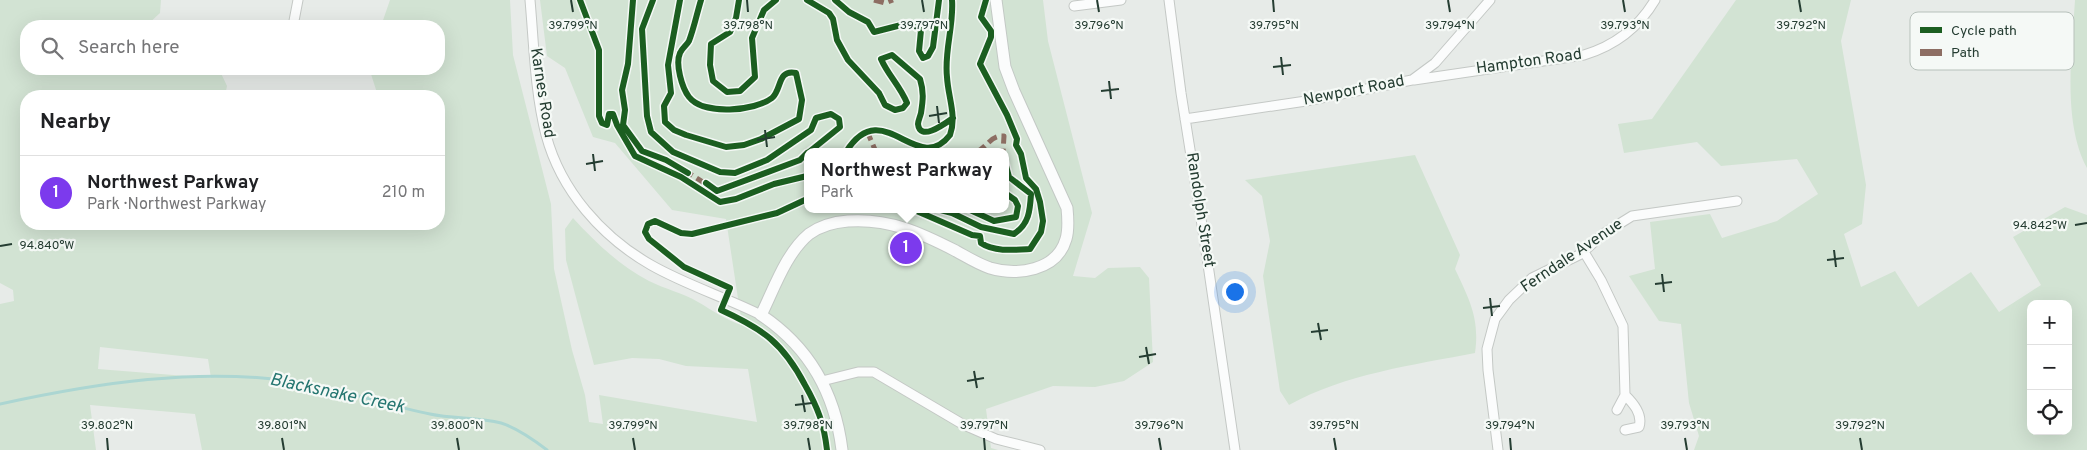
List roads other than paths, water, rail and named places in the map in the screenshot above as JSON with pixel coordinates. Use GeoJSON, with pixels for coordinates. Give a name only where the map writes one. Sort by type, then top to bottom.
{"type":"FeatureCollection","features":[{"type":"Feature","properties":{"kind":"street"},"geometry":{"type":"LineString","coordinates":[[294,20],[298,0]]}},
{"type":"Feature","properties":{"kind":"street","name":"Karnes Road"},"geometry":{"type":"LineString","coordinates":[[530,0],[539,93],[547,136],[558,165],[578,201],[593,220],[616,242],[636,256],[653,266],[761,315]]}},
{"type":"Feature","properties":{"kind":"street"},"geometry":{"type":"LineString","coordinates":[[842,450],[839,425],[831,399],[815,366],[789,337],[761,315],[798,247],[810,234],[827,225],[860,220],[900,225],[917,231],[988,267],[1007,272],[1023,272],[1043,265],[1057,254],[1066,239],[1066,208],[1014,92],[1005,67],[996,0]]}},
{"type":"Feature","properties":{"kind":"street"},"geometry":{"type":"LineString","coordinates":[[1074,6],[1121,0]]}},
{"type":"Feature","properties":{"kind":"street","name":"Randolph Street"},"geometry":{"type":"LineString","coordinates":[[1169,0],[1235,450]]}},
{"type":"Feature","properties":{"kind":"street","name":"Newport Road"},"geometry":{"type":"LineString","coordinates":[[1185,119],[1306,101],[1412,80],[1435,64],[1490,0]]}},
{"type":"Feature","properties":{"kind":"street","name":"Hampton Road"},"geometry":{"type":"LineString","coordinates":[[1412,80],[1584,56],[1597,51],[1622,36],[1640,21],[1656,0]]}},
{"type":"Feature","properties":{"kind":"street","name":"Ferndale Avenue"},"geometry":{"type":"LineString","coordinates":[[1498,450],[1488,370],[1489,337],[1496,320],[1509,300],[1532,278],[1584,252],[1603,234],[1632,216],[1737,201]]}},
{"type":"Feature","properties":{"kind":"street"},"geometry":{"type":"LineString","coordinates":[[1584,252],[1601,280],[1623,326],[1625,395],[1617,410]]}},
{"type":"Feature","properties":{"kind":"street"},"geometry":{"type":"LineString","coordinates":[[822,381],[858,372],[874,372],[964,425],[996,439],[1040,450]]}},
{"type":"Feature","properties":{"kind":"street"},"geometry":{"type":"LineString","coordinates":[[1625,395],[1636,407],[1641,422],[1639,427],[1625,430]]}},
{"type":"Feature","properties":{"kind":"waterway","name":"Blacksnake Creek"},"geometry":{"type":"LineString","coordinates":[[0,404],[36,396],[148,379],[223,376],[260,378],[314,385],[430,414],[501,423],[531,438],[547,450]]}},
{"type":"Feature","properties":{"kind":"place","name":"Northwest Parkway"},"geometry":{"type":"Point","coordinates":[906,248]}}]}
